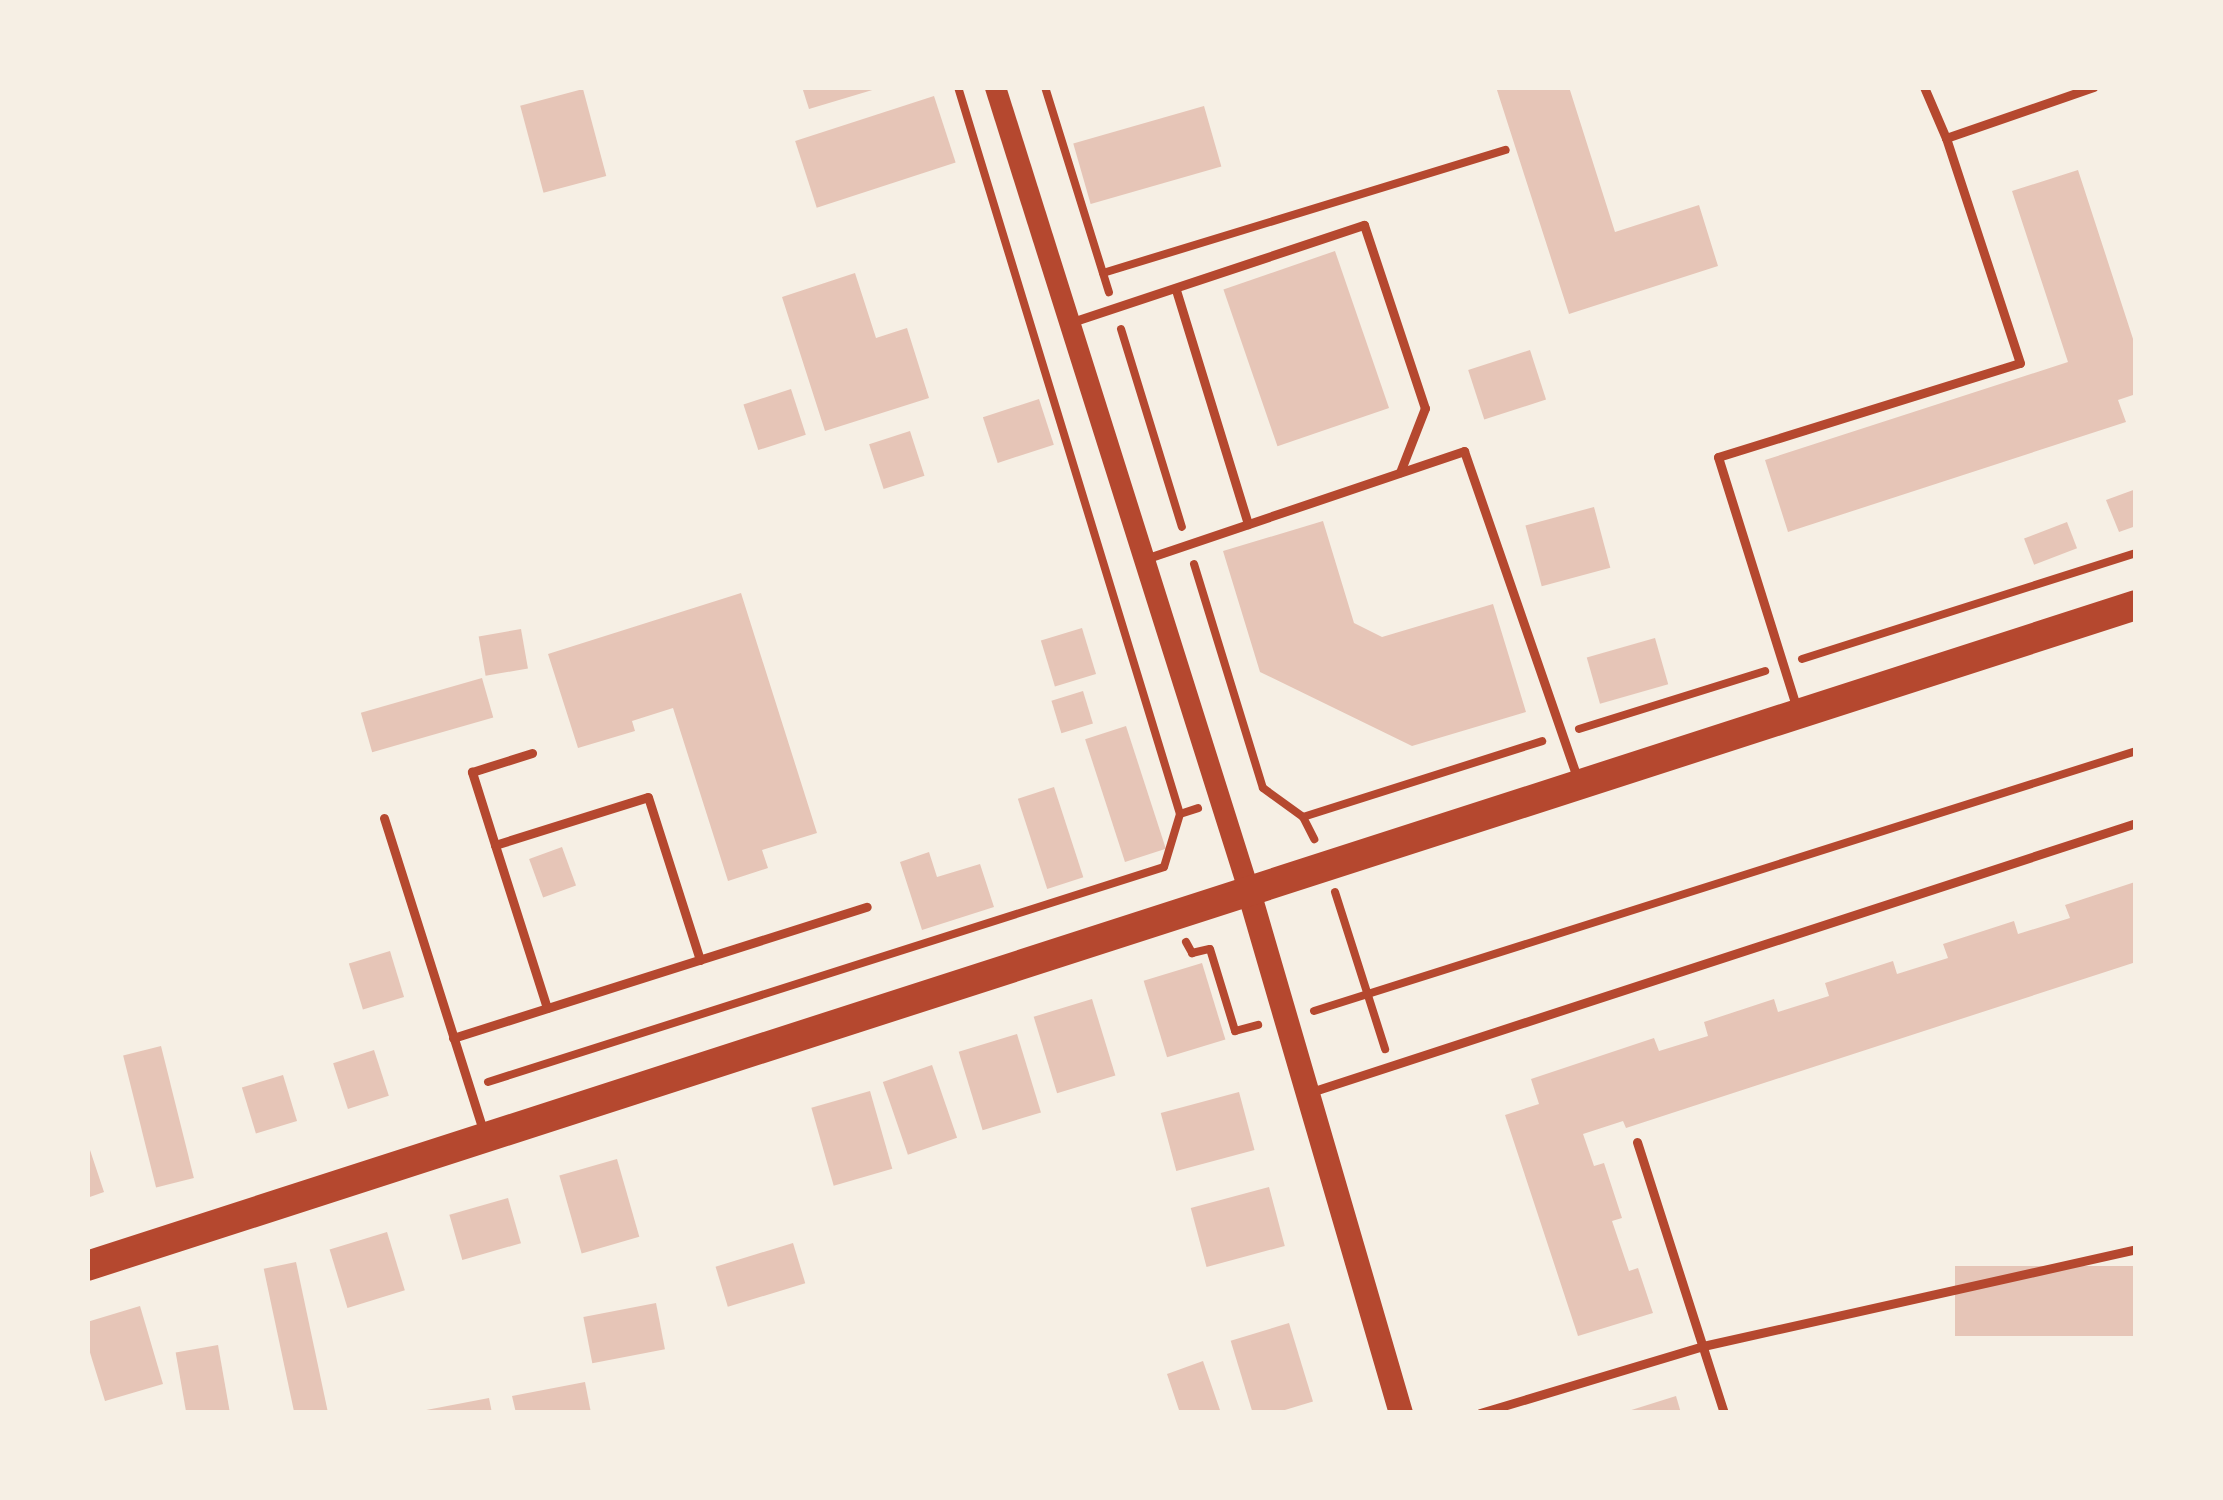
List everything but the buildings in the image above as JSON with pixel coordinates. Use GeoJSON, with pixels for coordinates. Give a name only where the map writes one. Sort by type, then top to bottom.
{"type":"FeatureCollection","features":[{"type":"Feature","properties":{"kind":"main road"},"geometry":{"type":"LineString","coordinates":[[87,1266],[2136,605]]}},
{"type":"Feature","properties":{"kind":"main road"},"geometry":{"type":"LineString","coordinates":[[1249,892],[1401,1413]]}},
{"type":"Feature","properties":{"kind":"street"},"geometry":{"type":"LineString","coordinates":[[994,87],[1249,892]]}},
{"type":"Feature","properties":{"kind":"lane"},"geometry":{"type":"LineString","coordinates":[[1798,714],[1718,457],[2020,363],[1946,138],[1924,87]]}},
{"type":"Feature","properties":{"kind":"lane"},"geometry":{"type":"LineString","coordinates":[[1946,138],[2093,87]]}},
{"type":"Feature","properties":{"kind":"lane"},"geometry":{"type":"LineString","coordinates":[[1069,323],[1364,225],[1425,408],[1400,472]]}},
{"type":"Feature","properties":{"kind":"lane"},"geometry":{"type":"LineString","coordinates":[[1176,290],[1248,524]]}},
{"type":"Feature","properties":{"kind":"lane"},"geometry":{"type":"LineString","coordinates":[[1144,560],[1464,451],[1580,785]]}},
{"type":"Feature","properties":{"kind":"lane"},"geometry":{"type":"LineString","coordinates":[[532,753],[472,772],[548,1008]]}},
{"type":"Feature","properties":{"kind":"lane"},"geometry":{"type":"LineString","coordinates":[[495,844],[648,797],[700,960]]}},
{"type":"Feature","properties":{"kind":"lane"},"geometry":{"type":"LineString","coordinates":[[384,818],[485,1137]]}},
{"type":"Feature","properties":{"kind":"lane"},"geometry":{"type":"LineString","coordinates":[[1308,1093],[2136,823]]}},
{"type":"Feature","properties":{"kind":"lane"},"geometry":{"type":"LineString","coordinates":[[453,1038],[867,907]]}},
{"type":"Feature","properties":{"kind":"lane"},"geometry":{"type":"LineString","coordinates":[[1637,1142],[1724,1413]]}},
{"type":"Feature","properties":{"kind":"lane"},"geometry":{"type":"LineString","coordinates":[[1480,1413],[1703,1346],[2136,1249]]}},
{"type":"Feature","properties":{"kind":"path"},"geometry":{"type":"LineString","coordinates":[[958,87],[1180,814],[1164,867],[1173,916],[1192,953],[1210,949],[1235,1031],[1369,997],[2136,751]]}},
{"type":"Feature","properties":{"kind":"path"},"geometry":{"type":"LineString","coordinates":[[1045,87],[1263,788],[1303,817],[1327,867],[1391,1068]]}},
{"type":"Feature","properties":{"kind":"path"},"geometry":{"type":"LineString","coordinates":[[1103,273],[1506,150]]}},
{"type":"Feature","properties":{"kind":"path"},"geometry":{"type":"LineString","coordinates":[[1303,817],[2136,553]]}},
{"type":"Feature","properties":{"kind":"path"},"geometry":{"type":"LineString","coordinates":[[1180,814],[1263,788]]}},
{"type":"Feature","properties":{"kind":"path"},"geometry":{"type":"LineString","coordinates":[[470,1088],[1164,867]]}}]}
